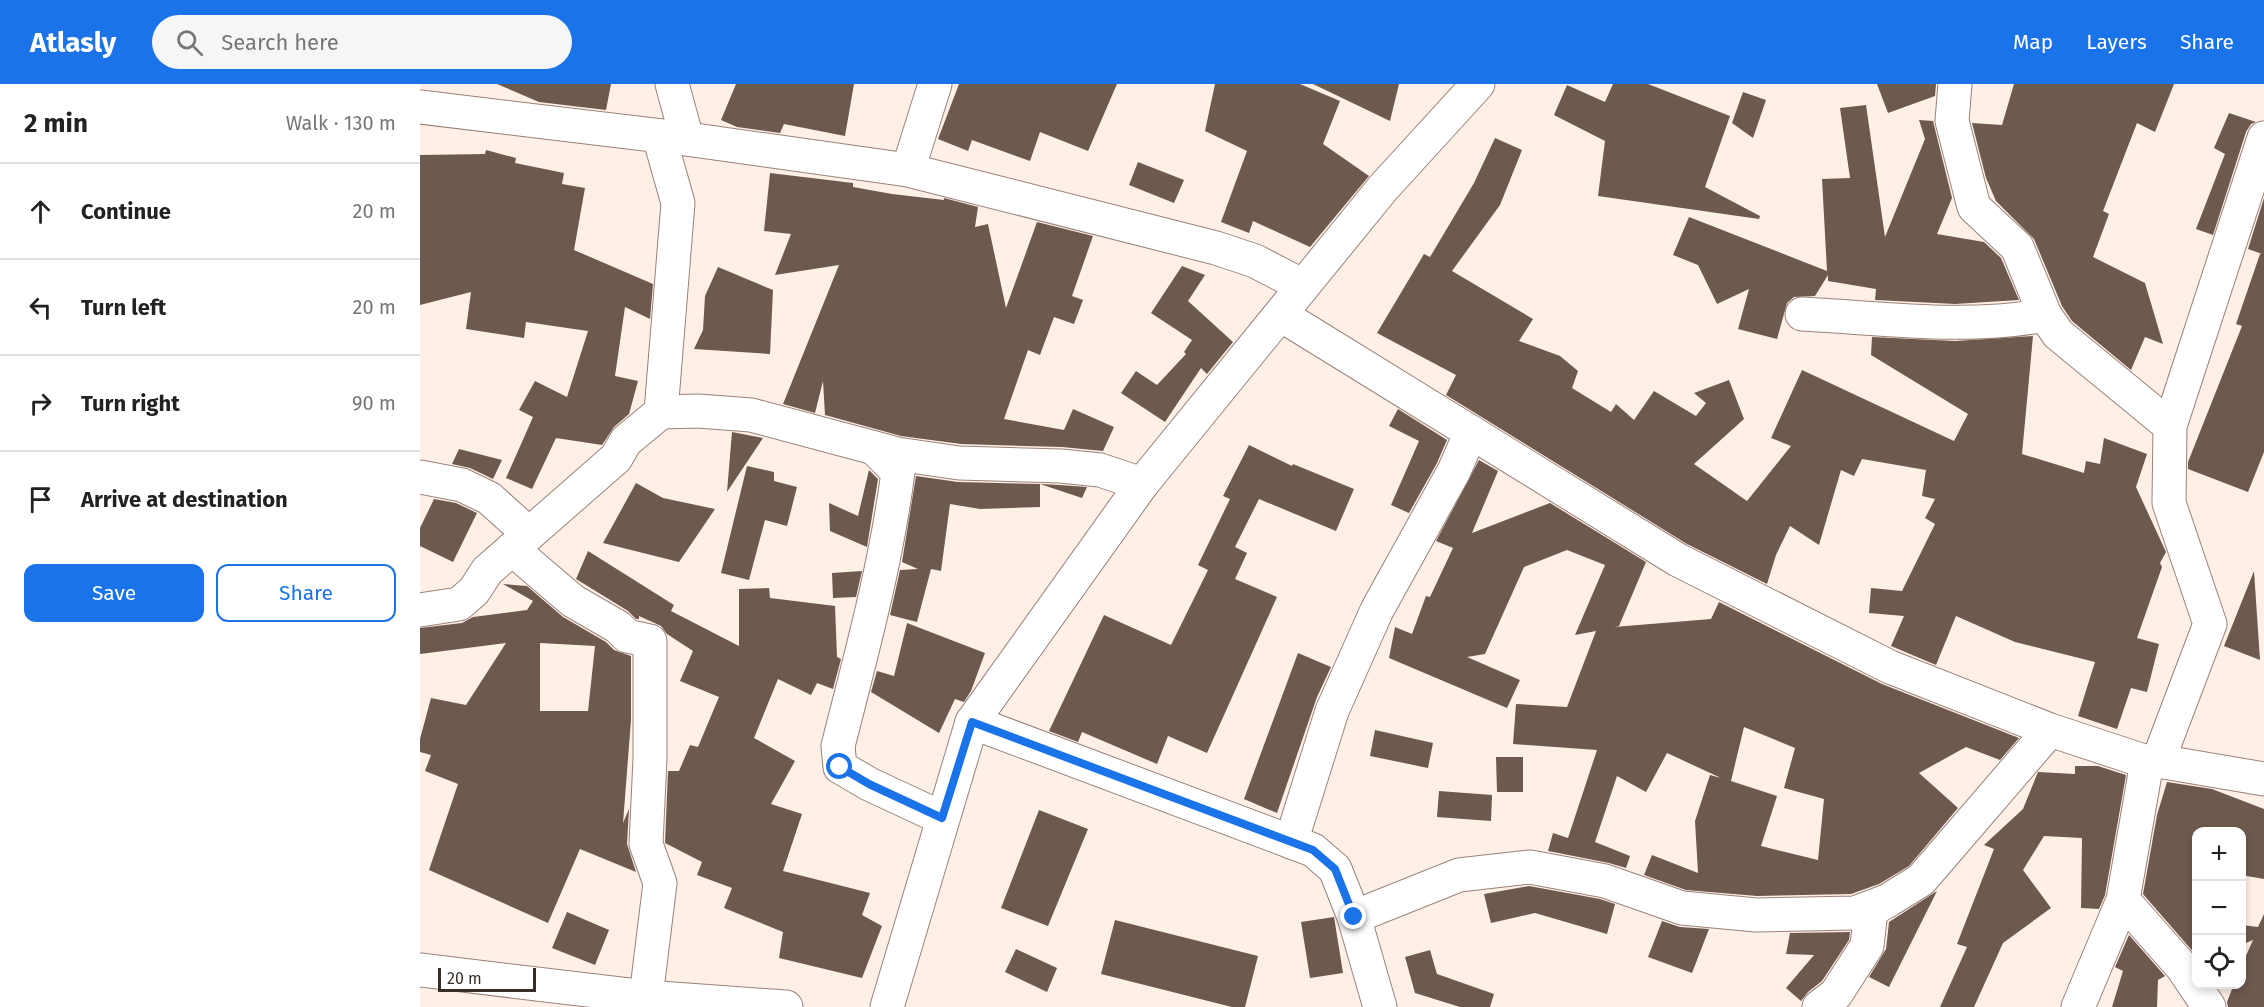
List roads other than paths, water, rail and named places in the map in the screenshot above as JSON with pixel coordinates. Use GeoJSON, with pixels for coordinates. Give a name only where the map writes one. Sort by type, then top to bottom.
{"type":"FeatureCollection","features":[{"type":"Feature","properties":{"kind":"street"},"geometry":{"type":"LineString","coordinates":[[661,412],[678,202],[672,84]]}},
{"type":"Feature","properties":{"kind":"street"},"geometry":{"type":"LineString","coordinates":[[908,170],[935,84]]}},
{"type":"Feature","properties":{"kind":"street"},"geometry":{"type":"LineString","coordinates":[[887,1007],[972,722],[1142,484],[1383,188],[1478,84]]}},
{"type":"Feature","properties":{"kind":"street"},"geometry":{"type":"LineString","coordinates":[[1955,84],[1952,121],[1974,207],[2017,248],[2045,315],[2058,334],[2170,426]]}},
{"type":"Feature","properties":{"kind":"street"},"geometry":{"type":"LineString","coordinates":[[420,107],[908,170],[1216,248],[1255,261],[1303,286]]}},
{"type":"Feature","properties":{"kind":"street"},"geometry":{"type":"LineString","coordinates":[[2078,1007],[2123,900],[2153,761],[2210,624],[2169,503],[2170,426],[2264,138]]}},
{"type":"Feature","properties":{"kind":"street"},"geometry":{"type":"LineString","coordinates":[[1802,314],[1977,322],[2012,321],[2045,315]]}},
{"type":"Feature","properties":{"kind":"street"},"geometry":{"type":"LineString","coordinates":[[1281,315],[1678,560],[1890,667],[2050,730],[2153,761],[2264,778]]}},
{"type":"Feature","properties":{"kind":"street"},"geometry":{"type":"LineString","coordinates":[[420,610],[459,604],[474,591],[487,571],[616,458],[626,441],[661,412],[698,411],[751,415],[897,454],[959,464],[1061,466],[1100,470],[1142,484]]}},
{"type":"Feature","properties":{"kind":"street"},"geometry":{"type":"LineString","coordinates":[[1291,842],[1332,711],[1377,610],[1454,471],[1471,432]]}},
{"type":"Feature","properties":{"kind":"street"},"geometry":{"type":"LineString","coordinates":[[874,448],[898,472],[893,511],[872,614],[838,746],[840,767],[869,784],[942,818]]}},
{"type":"Feature","properties":{"kind":"street"},"geometry":{"type":"LineString","coordinates":[[420,477],[462,485],[489,498],[520,542],[573,601],[618,627],[627,636],[650,641],[650,759],[646,844],[660,883],[646,997]]}},
{"type":"Feature","properties":{"kind":"street"},"geometry":{"type":"LineString","coordinates":[[972,722],[1313,850],[1335,869],[1354,917],[1380,1007]]}},
{"type":"Feature","properties":{"kind":"street"},"geometry":{"type":"LineString","coordinates":[[1819,1007],[1836,993],[1867,946],[1871,910],[1921,880],[2050,730]]}},
{"type":"Feature","properties":{"kind":"street"},"geometry":{"type":"LineString","coordinates":[[1354,917],[1459,875],[1530,867],[1605,881],[1682,908],[1756,915],[1855,913],[1887,901]]}},
{"type":"Feature","properties":{"kind":"street"},"geometry":{"type":"LineString","coordinates":[[2123,900],[2182,967],[2209,1007]]}},
{"type":"Feature","properties":{"kind":"street"},"geometry":{"type":"LineString","coordinates":[[420,970],[646,997],[771,1006]]}}]}
